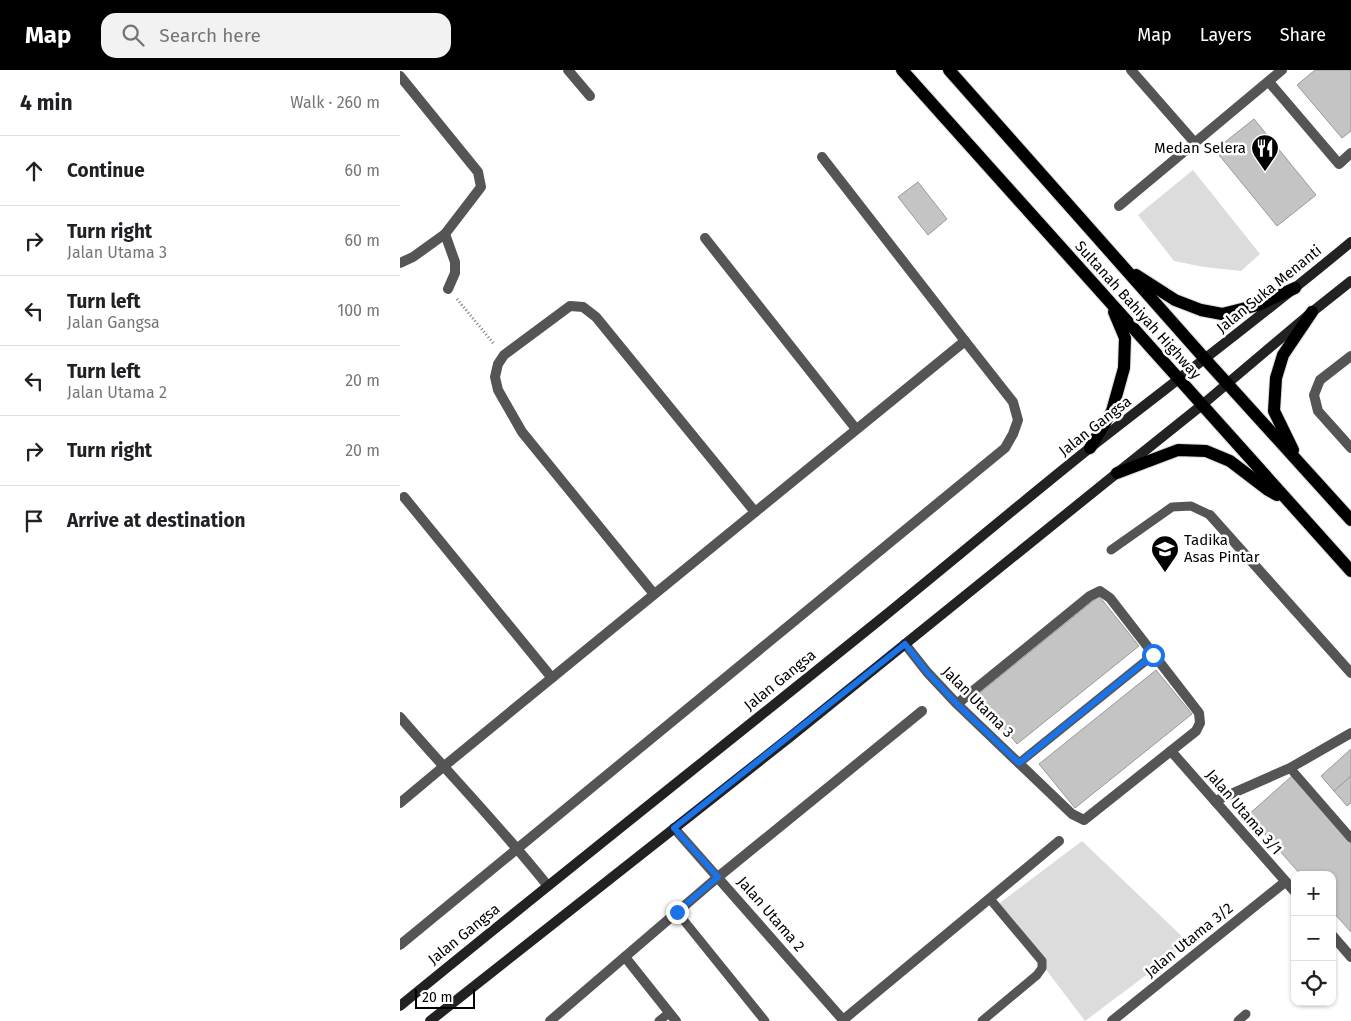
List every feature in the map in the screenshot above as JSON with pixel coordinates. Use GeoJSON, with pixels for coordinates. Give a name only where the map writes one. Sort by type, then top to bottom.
{"type":"FeatureCollection","features":[{"type":"Feature","properties":{"kind":"main road","name":"Sultanah Bahiyah Highway"},"geometry":{"type":"LineString","coordinates":[[902,70],[1351,571]]}},
{"type":"Feature","properties":{"kind":"main road","name":"Sultanah Bahiyah Highway"},"geometry":{"type":"LineString","coordinates":[[949,70],[1204,359],[1351,520]]}},
{"type":"Feature","properties":{"kind":"main road","name":"Jalan Suka Menanti"},"geometry":{"type":"LineString","coordinates":[[1179,380],[1351,242]]}},
{"type":"Feature","properties":{"kind":"main road"},"geometry":{"type":"LineString","coordinates":[[1122,265],[1175,300],[1201,310],[1222,314],[1258,305],[1295,288]]}},
{"type":"Feature","properties":{"kind":"main road"},"geometry":{"type":"LineString","coordinates":[[430,1021],[1117,474],[1351,281]]}},
{"type":"Feature","properties":{"kind":"main road"},"geometry":{"type":"LineString","coordinates":[[1090,448],[1112,410],[1124,368],[1125,338],[1110,303]]}},
{"type":"Feature","properties":{"kind":"main road"},"geometry":{"type":"LineString","coordinates":[[1300,464],[1274,411],[1276,378],[1284,355],[1312,312]]}},
{"type":"Feature","properties":{"kind":"main road","name":"Jalan Gangsa"},"geometry":{"type":"LineString","coordinates":[[400,1006],[1090,448],[1179,380]]}},
{"type":"Feature","properties":{"kind":"main road"},"geometry":{"type":"LineString","coordinates":[[1117,474],[1178,450],[1206,451],[1230,461],[1268,490],[1288,501]]}},
{"type":"Feature","properties":{"kind":"street"},"geometry":{"type":"LineString","coordinates":[[568,70],[590,96]]}},
{"type":"Feature","properties":{"kind":"street"},"geometry":{"type":"LineString","coordinates":[[1131,70],[1194,144]]}},
{"type":"Feature","properties":{"kind":"street"},"geometry":{"type":"LineString","coordinates":[[1119,206],[1282,70]]}},
{"type":"Feature","properties":{"kind":"street"},"geometry":{"type":"LineString","coordinates":[[400,76],[478,172],[481,186],[445,234],[413,257],[400,263]]}},
{"type":"Feature","properties":{"kind":"street"},"geometry":{"type":"LineString","coordinates":[[1269,82],[1339,164],[1351,153]]}},
{"type":"Feature","properties":{"kind":"street"},"geometry":{"type":"LineString","coordinates":[[400,945],[1005,448],[1013,434],[1018,420],[1013,402],[822,157]]}},
{"type":"Feature","properties":{"kind":"street"},"geometry":{"type":"LineString","coordinates":[[445,234],[455,262],[455,274],[448,288]]}},
{"type":"Feature","properties":{"kind":"street"},"geometry":{"type":"LineString","coordinates":[[705,238],[856,429]]}},
{"type":"Feature","properties":{"kind":"street"},"geometry":{"type":"LineString","coordinates":[[654,594],[522,432],[498,390],[495,377],[498,364],[504,355],[570,306],[583,307],[596,317],[755,512]]}},
{"type":"Feature","properties":{"kind":"street"},"geometry":{"type":"LineString","coordinates":[[400,804],[965,341]]}},
{"type":"Feature","properties":{"kind":"street"},"geometry":{"type":"LineString","coordinates":[[1351,356],[1320,380],[1314,395],[1318,411],[1351,448]]}},
{"type":"Feature","properties":{"kind":"street"},"geometry":{"type":"LineString","coordinates":[[404,497],[552,678]]}},
{"type":"Feature","properties":{"kind":"street"},"geometry":{"type":"LineString","coordinates":[[1210,515],[1351,673]]}},
{"type":"Feature","properties":{"kind":"street"},"geometry":{"type":"LineString","coordinates":[[957,704],[1090,596],[1100,591],[1110,598],[1153,655]]}},
{"type":"Feature","properties":{"kind":"street","name":"Jalan Utama 3"},"geometry":{"type":"LineString","coordinates":[[905,644],[927,672],[957,704],[1072,814],[1084,820],[1196,731],[1200,722],[1198,713],[1153,655]]}},
{"type":"Feature","properties":{"kind":"street"},"geometry":{"type":"LineString","coordinates":[[550,1021],[718,877],[922,710]]}},
{"type":"Feature","properties":{"kind":"street"},"geometry":{"type":"LineString","coordinates":[[400,717],[443,767],[518,848],[548,885]]}},
{"type":"Feature","properties":{"kind":"street"},"geometry":{"type":"LineString","coordinates":[[1215,801],[1290,768],[1351,733]]}},
{"type":"Feature","properties":{"kind":"street","name":"Jalan Utama 3/1"},"geometry":{"type":"LineString","coordinates":[[1171,751],[1291,888]]}},
{"type":"Feature","properties":{"kind":"street","name":"Jalan Utama 2"},"geometry":{"type":"LineString","coordinates":[[674,828],[844,1020]]}},
{"type":"Feature","properties":{"kind":"street"},"geometry":{"type":"LineString","coordinates":[[844,1020],[1059,841]]}},
{"type":"Feature","properties":{"kind":"street","name":"Jalan Utama 3/2"},"geometry":{"type":"LineString","coordinates":[[1112,1021],[1285,882]]}},
{"type":"Feature","properties":{"kind":"street"},"geometry":{"type":"LineString","coordinates":[[1336,940],[1351,957]]}},
{"type":"Feature","properties":{"kind":"street"},"geometry":{"type":"LineString","coordinates":[[625,957],[672,1017]]}},
{"type":"Feature","properties":{"kind":"lane"},"geometry":{"type":"LineString","coordinates":[[1111,550],[1172,507],[1190,506],[1210,515]]}},
{"type":"Feature","properties":{"kind":"lane"},"geometry":{"type":"LineString","coordinates":[[1019,763],[1153,655]]}},
{"type":"Feature","properties":{"kind":"lane"},"geometry":{"type":"LineString","coordinates":[[1290,768],[1351,838]]}},
{"type":"Feature","properties":{"kind":"lane"},"geometry":{"type":"LineString","coordinates":[[982,1021],[1037,975],[1042,968],[1042,961],[990,899]]}},
{"type":"Feature","properties":{"kind":"lane"},"geometry":{"type":"LineString","coordinates":[[677,912],[766,1021]]}},
{"type":"Feature","properties":{"kind":"lane"},"geometry":{"type":"LineString","coordinates":[[1238,1021],[1246,1014]]}},
{"type":"Feature","properties":{"kind":"lane"},"geometry":{"type":"LineString","coordinates":[[659,1021],[672,1017]]}},
{"type":"Feature","properties":{"kind":"path"},"geometry":{"type":"LineString","coordinates":[[448,288],[504,355]]}},
{"type":"Feature","properties":{"kind":"shaded area"},"geometry":{"type":"Polygon","coordinates":[[[1193,170],[1260,254],[1241,271],[1204,267],[1174,261],[1138,215],[1193,170]]]}},
{"type":"Feature","properties":{"kind":"shaded area"},"geometry":{"type":"Polygon","coordinates":[[[1082,841],[1189,943],[1085,1021],[997,905],[1082,841]]]}},
{"type":"Feature","properties":{"kind":"building"},"geometry":{"type":"Polygon","coordinates":[[[1315,70],[1351,70],[1351,131],[1342,138],[1297,85],[1315,70]]]}},
{"type":"Feature","properties":{"kind":"building","name":"Medan Selera"},"geometry":{"type":"Polygon","coordinates":[[[1254,119],[1316,195],[1277,226],[1215,150],[1254,119]]]}},
{"type":"Feature","properties":{"kind":"building"},"geometry":{"type":"Polygon","coordinates":[[[918,182],[947,219],[928,235],[898,197],[918,182]]]}},
{"type":"Feature","properties":{"kind":"building"},"geometry":{"type":"Polygon","coordinates":[[[1099,596],[1139,646],[1017,744],[977,695],[1099,596]]]}},
{"type":"Feature","properties":{"kind":"building"},"geometry":{"type":"Polygon","coordinates":[[[1156,670],[1192,714],[1075,808],[1039,764],[1156,670]]]}},
{"type":"Feature","properties":{"kind":"building"},"geometry":{"type":"Polygon","coordinates":[[[1351,749],[1351,776],[1334,791],[1321,776],[1351,749]]]}},
{"type":"Feature","properties":{"kind":"building"},"geometry":{"type":"Polygon","coordinates":[[[1292,776],[1351,843],[1351,932],[1336,915],[1336,871],[1297,871],[1248,815],[1292,776]]]}},
{"type":"Feature","properties":{"kind":"building"},"geometry":{"type":"Polygon","coordinates":[[[1351,776],[1351,803],[1347,806],[1334,791],[1351,776]]]}},
{"type":"Feature","properties":{"kind":"place","name":"Medan Selera"},"geometry":{"type":"Point","coordinates":[1265,172]}},
{"type":"Feature","properties":{"kind":"place","name":"Tadika Asas Pintar"},"geometry":{"type":"Point","coordinates":[1165,573]}},
{"type":"Feature","properties":{"kind":"route"},"geometry":{"type":"LineString","coordinates":[[677,912],[718,877],[674,828],[905,644],[927,672],[957,704],[1019,763],[1153,655]]}}]}
